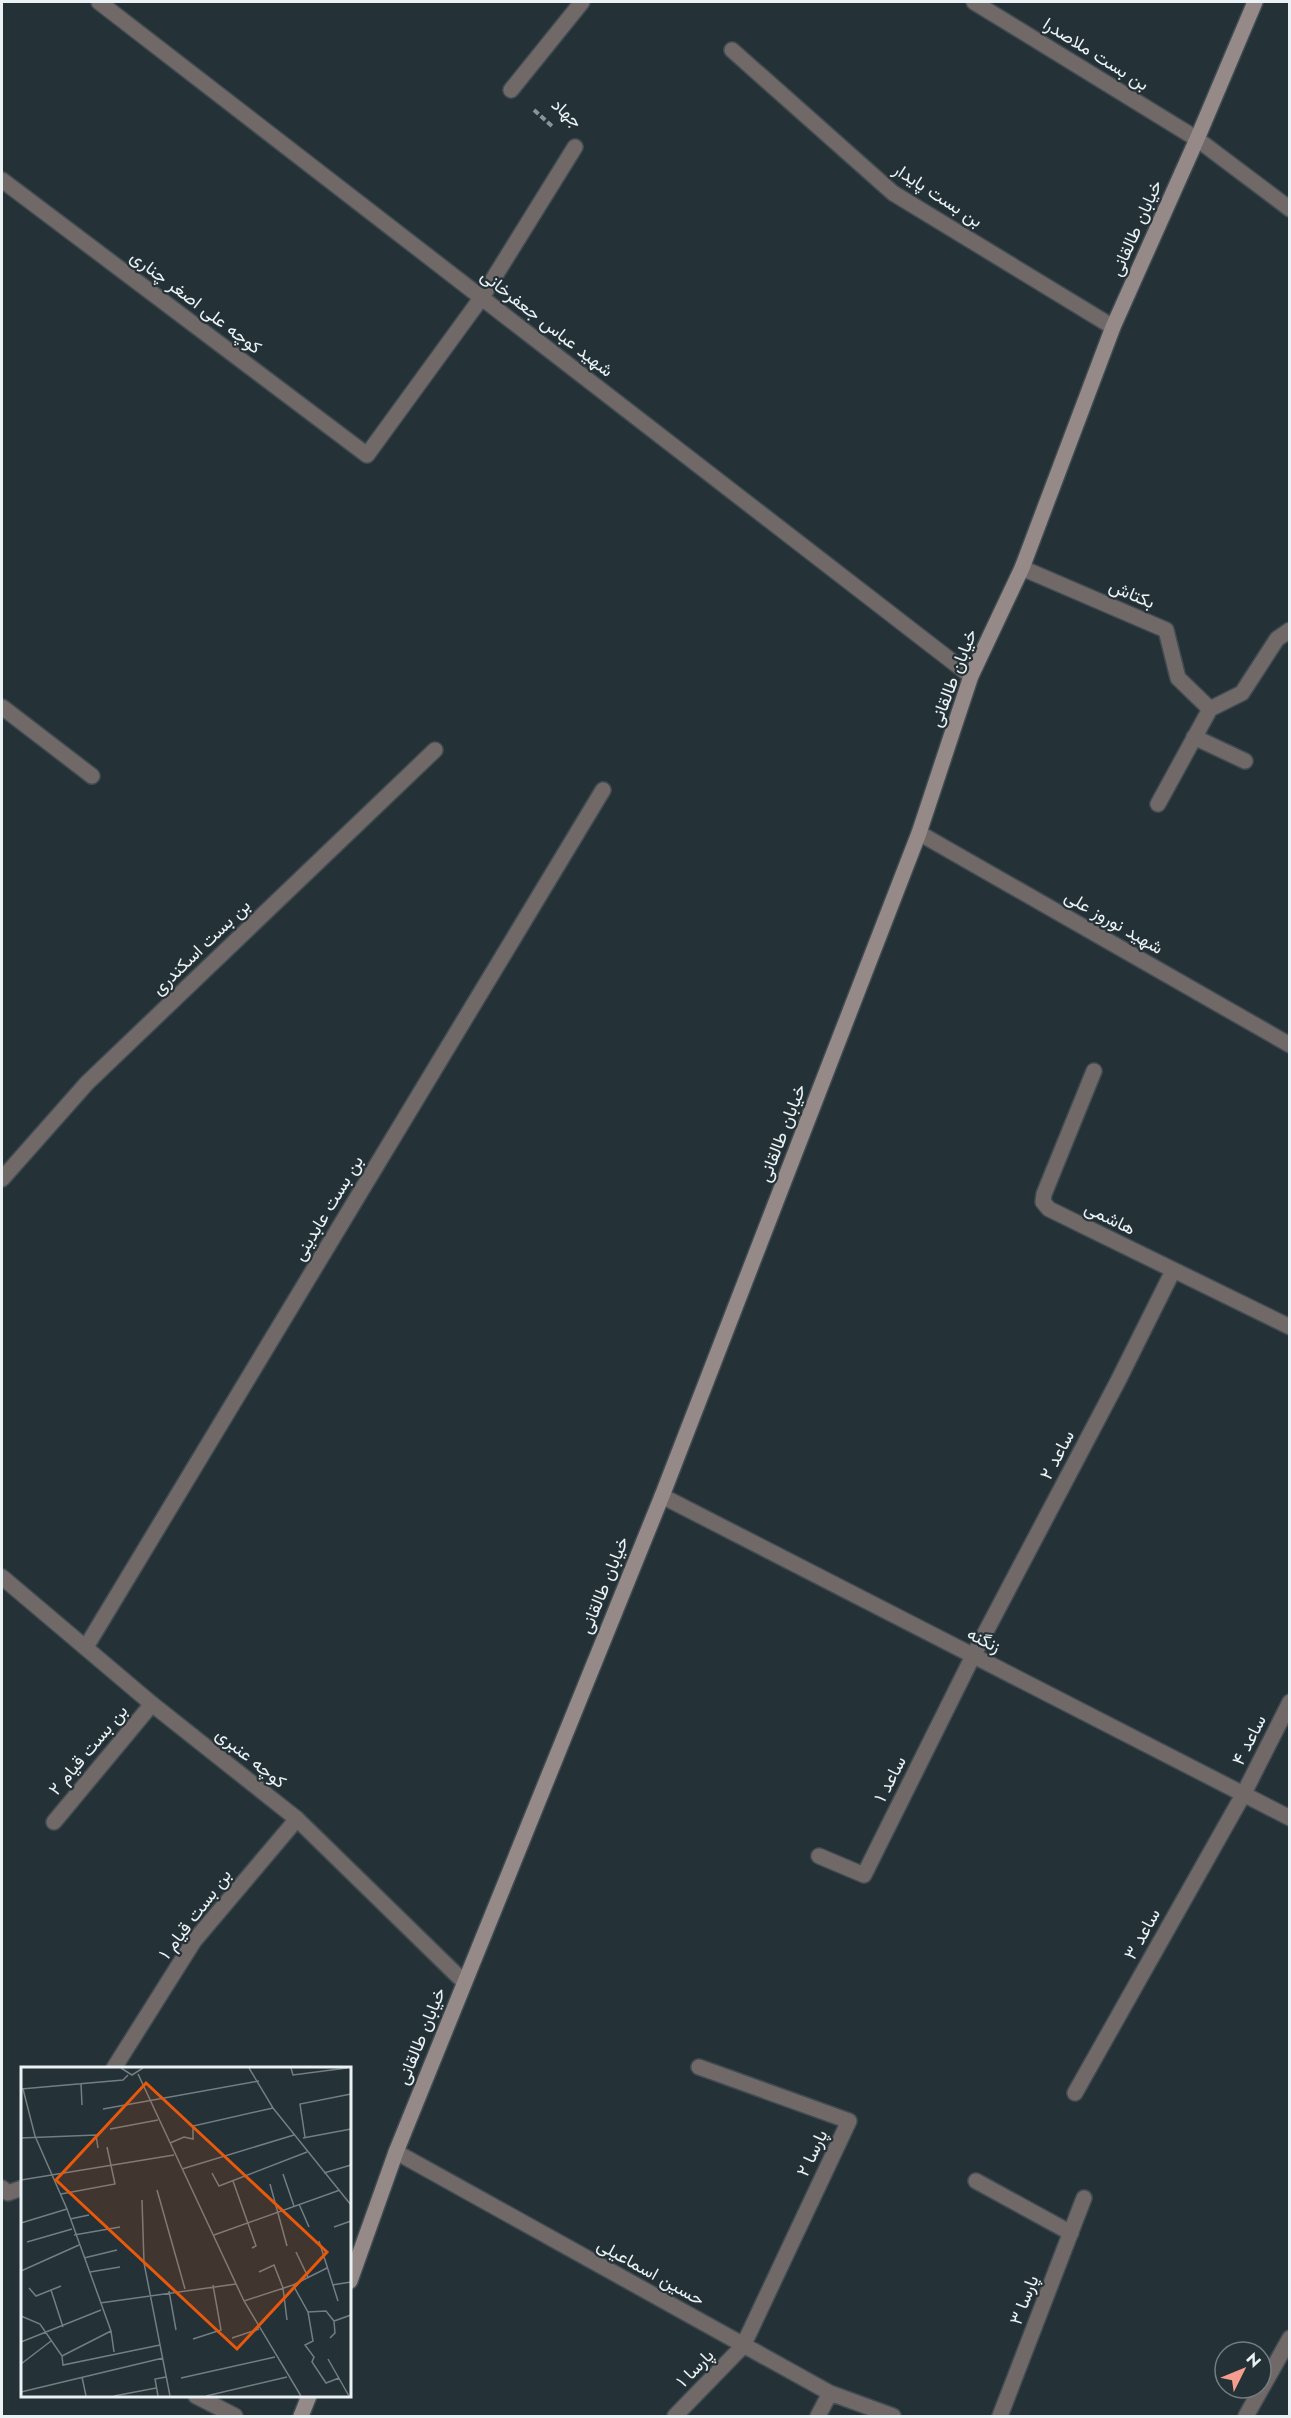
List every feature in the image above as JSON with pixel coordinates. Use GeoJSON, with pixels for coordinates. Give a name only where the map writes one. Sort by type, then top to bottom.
{"type":"FeatureCollection","features":[{"type":"Feature","properties":{"kind":"main road","name":"خیابان طالقانی"},"geometry":{"type":"LineString","coordinates":[[351,2278],[396,2152],[662,1496],[919,833],[971,676],[1022,568],[1113,327],[1255,2]]}},
{"type":"Feature","properties":{"kind":"main road"},"geometry":{"type":"LineString","coordinates":[[301,2416],[309,2397]]}},
{"type":"Feature","properties":{"kind":"street","name":"شهید عباس جعفرخانی"},"geometry":{"type":"LineString","coordinates":[[99,2],[971,676]]}},
{"type":"Feature","properties":{"kind":"street"},"geometry":{"type":"LineString","coordinates":[[511,90],[582,2]]}},
{"type":"Feature","properties":{"kind":"street","name":"بن بست ملاصدرا"},"geometry":{"type":"LineString","coordinates":[[974,2],[1197,139],[1290,209]]}},
{"type":"Feature","properties":{"kind":"street","name":"بن بست پایدار"},"geometry":{"type":"LineString","coordinates":[[732,50],[893,193],[1113,327]]}},
{"type":"Feature","properties":{"kind":"street","name":"جهاد"},"geometry":{"type":"LineString","coordinates":[[367,455],[482,297],[575,147]]}},
{"type":"Feature","properties":{"kind":"street","name":"کوچه علی اصغر چناری"},"geometry":{"type":"LineString","coordinates":[[2,180],[367,455]]}},
{"type":"Feature","properties":{"kind":"street","name":"بکتاش"},"geometry":{"type":"LineString","coordinates":[[1022,568],[1166,630],[1178,678],[1210,709]]}},
{"type":"Feature","properties":{"kind":"street"},"geometry":{"type":"LineString","coordinates":[[1158,804],[1210,709],[1242,693],[1277,639],[1290,630]]}},
{"type":"Feature","properties":{"kind":"street"},"geometry":{"type":"LineString","coordinates":[[2,707],[92,776]]}},
{"type":"Feature","properties":{"kind":"street"},"geometry":{"type":"LineString","coordinates":[[1194,737],[1245,761]]}},
{"type":"Feature","properties":{"kind":"street","name":"بن بست اسکندری"},"geometry":{"type":"LineString","coordinates":[[2,1179],[87,1083],[435,750]]}},
{"type":"Feature","properties":{"kind":"street","name":"بن بست عابدینی"},"geometry":{"type":"LineString","coordinates":[[86,1647],[603,790]]}},
{"type":"Feature","properties":{"kind":"street","name":"شهید نوروز علی"},"geometry":{"type":"LineString","coordinates":[[919,833],[1290,1045]]}},
{"type":"Feature","properties":{"kind":"street","name":"هاشمی"},"geometry":{"type":"LineString","coordinates":[[1094,1071],[1044,1194],[1043,1202],[1049,1209],[1290,1327]]}},
{"type":"Feature","properties":{"kind":"street","name":"ساعد ۲"},"geometry":{"type":"LineString","coordinates":[[974,1656],[1173,1271]]}},
{"type":"Feature","properties":{"kind":"street","name":"زنگنه"},"geometry":{"type":"LineString","coordinates":[[662,1496],[1290,1818]]}},
{"type":"Feature","properties":{"kind":"street","name":"کوچه عنبری"},"geometry":{"type":"LineString","coordinates":[[2,1577],[152,1704],[297,1819],[464,1982]]}},
{"type":"Feature","properties":{"kind":"street","name":"ساعد ۱"},"geometry":{"type":"LineString","coordinates":[[819,1856],[864,1875],[974,1656]]}},
{"type":"Feature","properties":{"kind":"street","name":"ساعد ۴"},"geometry":{"type":"LineString","coordinates":[[1243,1795],[1290,1702]]}},
{"type":"Feature","properties":{"kind":"street","name":"بن بست قیام ۲"},"geometry":{"type":"LineString","coordinates":[[54,1822],[152,1704]]}},
{"type":"Feature","properties":{"kind":"street","name":"ساعد ۳"},"geometry":{"type":"LineString","coordinates":[[1075,2093],[1243,1795]]}},
{"type":"Feature","properties":{"kind":"street","name":"بن بست قیام ۱"},"geometry":{"type":"LineString","coordinates":[[115,2067],[194,1941],[297,1819]]}},
{"type":"Feature","properties":{"kind":"street","name":"پارسا ۲"},"geometry":{"type":"LineString","coordinates":[[699,2067],[849,2121],[743,2346]]}},
{"type":"Feature","properties":{"kind":"street","name":"حسین اسماعیلی"},"geometry":{"type":"LineString","coordinates":[[396,2152],[830,2393],[893,2416]]}},
{"type":"Feature","properties":{"kind":"street"},"geometry":{"type":"LineString","coordinates":[[976,2181],[1071,2233]]}},
{"type":"Feature","properties":{"kind":"street"},"geometry":{"type":"LineString","coordinates":[[2,2188],[8,2193],[21,2188]]}},
{"type":"Feature","properties":{"kind":"street","name":"پارسا ۳"},"geometry":{"type":"LineString","coordinates":[[1000,2416],[1084,2198]]}},
{"type":"Feature","properties":{"kind":"street"},"geometry":{"type":"LineString","coordinates":[[1246,2416],[1290,2338]]}},
{"type":"Feature","properties":{"kind":"street","name":"پارسا ۱"},"geometry":{"type":"LineString","coordinates":[[675,2416],[743,2346]]}},
{"type":"Feature","properties":{"kind":"street"},"geometry":{"type":"LineString","coordinates":[[818,2416],[830,2393]]}},
{"type":"Feature","properties":{"kind":"street"},"geometry":{"type":"LineString","coordinates":[[198,2397],[235,2416]]}},
{"type":"Feature","properties":{"kind":"path","name":"جهاد"},"geometry":{"type":"LineString","coordinates":[[511,90],[575,147]]}}]}
